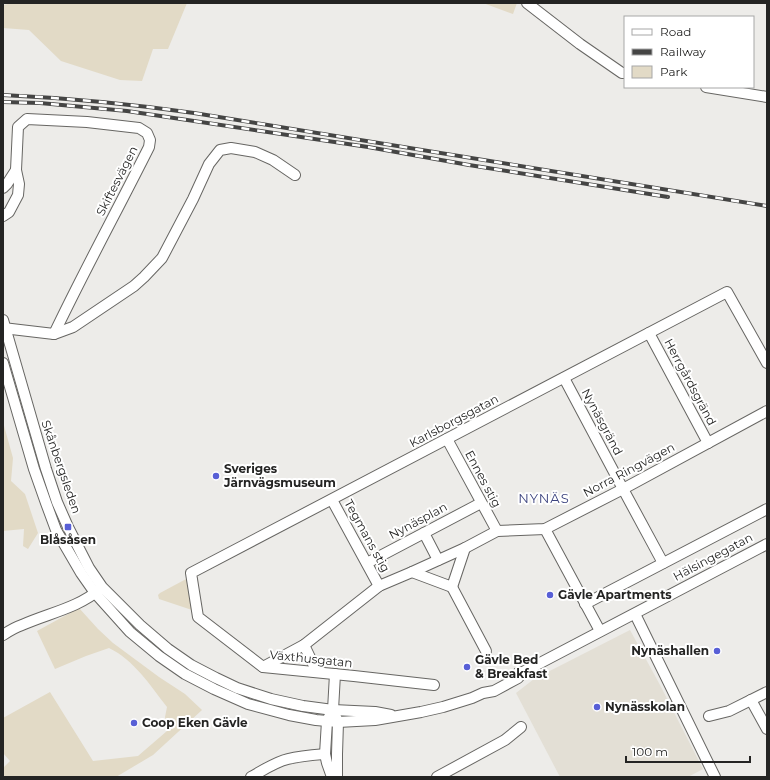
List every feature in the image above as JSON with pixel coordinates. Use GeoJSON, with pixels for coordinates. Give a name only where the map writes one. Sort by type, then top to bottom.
{"type":"FeatureCollection","features":[{"type":"Feature","properties":{"kind":"street"},"geometry":{"type":"LineString","coordinates":[[527,3],[580,44],[623,73]]}},
{"type":"Feature","properties":{"kind":"street"},"geometry":{"type":"LineString","coordinates":[[712,88],[767,97]]}},
{"type":"Feature","properties":{"kind":"street","name":"Skiftesvägen"},"geometry":{"type":"LineString","coordinates":[[16,170],[18,127],[27,118],[87,122],[139,128],[147,133],[150,140],[149,147],[89,261],[54,334]]}},
{"type":"Feature","properties":{"kind":"street"},"geometry":{"type":"LineString","coordinates":[[4,326],[54,334],[73,327],[144,278],[162,258],[193,199],[209,164],[220,150],[232,148],[255,152],[273,160],[295,175]]}},
{"type":"Feature","properties":{"kind":"street"},"geometry":{"type":"LineString","coordinates":[[3,188],[16,170]]}},
{"type":"Feature","properties":{"kind":"street"},"geometry":{"type":"LineString","coordinates":[[3,216],[9,212],[18,195],[19,184],[16,170]]}},
{"type":"Feature","properties":{"kind":"street","name":"Karlsborgsgatan"},"geometry":{"type":"LineString","coordinates":[[191,573],[727,292],[767,363]]}},
{"type":"Feature","properties":{"kind":"street","name":"Skånbergsleden"},"geometry":{"type":"LineString","coordinates":[[4,326],[56,502],[99,590],[130,632],[159,656],[186,674],[214,689],[248,704],[289,715],[338,722]]}},
{"type":"Feature","properties":{"kind":"street","name":"Herrgårdsgränd"},"geometry":{"type":"LineString","coordinates":[[649,333],[708,443]]}},
{"type":"Feature","properties":{"kind":"street","name":"Skånbergsleden"},"geometry":{"type":"LineString","coordinates":[[3,363],[34,469],[56,530],[81,573],[168,649],[192,665],[237,688],[270,699],[303,706],[333,710]]}},
{"type":"Feature","properties":{"kind":"street","name":"Nynäsgränd"},"geometry":{"type":"LineString","coordinates":[[564,378],[622,489],[663,563]]}},
{"type":"Feature","properties":{"kind":"street","name":"Norra Ringvägen"},"geometry":{"type":"LineString","coordinates":[[497,532],[545,529],[767,411]]}},
{"type":"Feature","properties":{"kind":"street","name":"Ennes stig"},"geometry":{"type":"LineString","coordinates":[[447,439],[497,532]]}},
{"type":"Feature","properties":{"kind":"street","name":"Tegmans stig"},"geometry":{"type":"LineString","coordinates":[[332,500],[379,586]]}},
{"type":"Feature","properties":{"kind":"street","name":"Nynäsplan"},"geometry":{"type":"LineString","coordinates":[[367,563],[481,503]]}},
{"type":"Feature","properties":{"kind":"street","name":"Hälsingegatan"},"geometry":{"type":"LineString","coordinates":[[585,604],[767,509]]}},
{"type":"Feature","properties":{"kind":"street"},"geometry":{"type":"LineString","coordinates":[[545,529],[600,631]]}},
{"type":"Feature","properties":{"kind":"street"},"geometry":{"type":"LineString","coordinates":[[263,668],[304,644],[379,586],[465,548],[497,532]]}},
{"type":"Feature","properties":{"kind":"street"},"geometry":{"type":"LineString","coordinates":[[424,533],[438,560]]}},
{"type":"Feature","properties":{"kind":"street","name":"Hälsingegatan"},"geometry":{"type":"LineString","coordinates":[[338,722],[369,721],[399,716],[443,707],[484,693],[491,685],[515,673],[523,672],[767,544]]}},
{"type":"Feature","properties":{"kind":"street"},"geometry":{"type":"LineString","coordinates":[[452,587],[465,548]]}},
{"type":"Feature","properties":{"kind":"street"},"geometry":{"type":"LineString","coordinates":[[412,572],[452,587],[486,651]]}},
{"type":"Feature","properties":{"kind":"street","name":"Växthusgatan"},"geometry":{"type":"LineString","coordinates":[[191,573],[198,617],[263,668],[317,672],[434,685]]}},
{"type":"Feature","properties":{"kind":"street"},"geometry":{"type":"LineString","coordinates":[[3,635],[21,625],[76,605],[86,600],[99,590]]}},
{"type":"Feature","properties":{"kind":"street"},"geometry":{"type":"LineString","coordinates":[[635,614],[715,777]]}},
{"type":"Feature","properties":{"kind":"street"},"geometry":{"type":"LineString","coordinates":[[304,644],[317,672]]}},
{"type":"Feature","properties":{"kind":"street"},"geometry":{"type":"LineString","coordinates":[[335,674],[333,710],[338,722],[337,777]]}},
{"type":"Feature","properties":{"kind":"street"},"geometry":{"type":"LineString","coordinates":[[708,716],[729,711],[767,692]]}},
{"type":"Feature","properties":{"kind":"street"},"geometry":{"type":"LineString","coordinates":[[751,700],[767,729]]}},
{"type":"Feature","properties":{"kind":"street"},"geometry":{"type":"LineString","coordinates":[[332,777],[325,754],[326,721],[333,710]]}},
{"type":"Feature","properties":{"kind":"street","name":"Hälsingegatan"},"geometry":{"type":"LineString","coordinates":[[333,710],[375,712],[399,716]]}},
{"type":"Feature","properties":{"kind":"street"},"geometry":{"type":"LineString","coordinates":[[437,777],[505,740],[521,727]]}},
{"type":"Feature","properties":{"kind":"street"},"geometry":{"type":"LineString","coordinates":[[251,777],[287,759],[325,754]]}},
{"type":"Feature","properties":{"kind":"shaded area","name":"Nynässkolan"},"geometry":{"type":"Polygon","coordinates":[[[630,630],[703,769],[688,777],[560,777],[516,693],[534,679],[630,630]]]}},
{"type":"Feature","properties":{"kind":"green space"},"geometry":{"type":"Polygon","coordinates":[[[13,3],[187,3],[168,49],[153,49],[142,81],[120,80],[61,61],[29,30],[3,28],[3,5],[13,3]]]}},
{"type":"Feature","properties":{"kind":"green space"},"geometry":{"type":"Polygon","coordinates":[[[483,3],[517,3],[513,14],[483,3]]]}},
{"type":"Feature","properties":{"kind":"green space"},"geometry":{"type":"Polygon","coordinates":[[[3,422],[13,458],[11,481],[25,494],[38,533],[28,549],[23,546],[24,529],[3,531],[3,422]]]}},
{"type":"Feature","properties":{"kind":"green space"},"geometry":{"type":"Polygon","coordinates":[[[188,578],[192,610],[159,599],[158,595],[160,593],[188,578]]]}},
{"type":"Feature","properties":{"kind":"green space"},"geometry":{"type":"Polygon","coordinates":[[[79,608],[113,643],[185,694],[202,710],[153,755],[116,777],[3,777],[3,768],[10,761],[3,753],[3,718],[50,692],[93,761],[138,756],[167,731],[165,717],[167,707],[134,666],[118,653],[109,648],[55,669],[37,631],[79,608]]]}},
{"type":"Feature","properties":{"kind":"railway"},"geometry":{"type":"LineString","coordinates":[[3,95],[99,102],[194,113],[767,206]]}},
{"type":"Feature","properties":{"kind":"railway"},"geometry":{"type":"LineString","coordinates":[[3,102],[40,103],[127,111],[368,147],[668,197]]}},
{"type":"Feature","properties":{"kind":"place","name":"Sveriges Järnvägsmuseum"},"geometry":{"type":"Point","coordinates":[216,476]}},
{"type":"Feature","properties":{"kind":"place","name":"Blåsåsen"},"geometry":{"type":"Point","coordinates":[68,527]}},
{"type":"Feature","properties":{"kind":"place","name":"Gävle Apartments"},"geometry":{"type":"Point","coordinates":[550,595]}},
{"type":"Feature","properties":{"kind":"place","name":"Nynäshallen"},"geometry":{"type":"Point","coordinates":[717,651]}},
{"type":"Feature","properties":{"kind":"place","name":"Gävle Bed & Breakfast"},"geometry":{"type":"Point","coordinates":[467,667]}},
{"type":"Feature","properties":{"kind":"place","name":"Nynässkolan"},"geometry":{"type":"Point","coordinates":[597,707]}},
{"type":"Feature","properties":{"kind":"place","name":"Coop Eken Gävle"},"geometry":{"type":"Point","coordinates":[134,723]}},
{"type":"Feature","properties":{"kind":"district","name":"NYNÄS"},"geometry":{"type":"Point","coordinates":[544,498]}}]}
